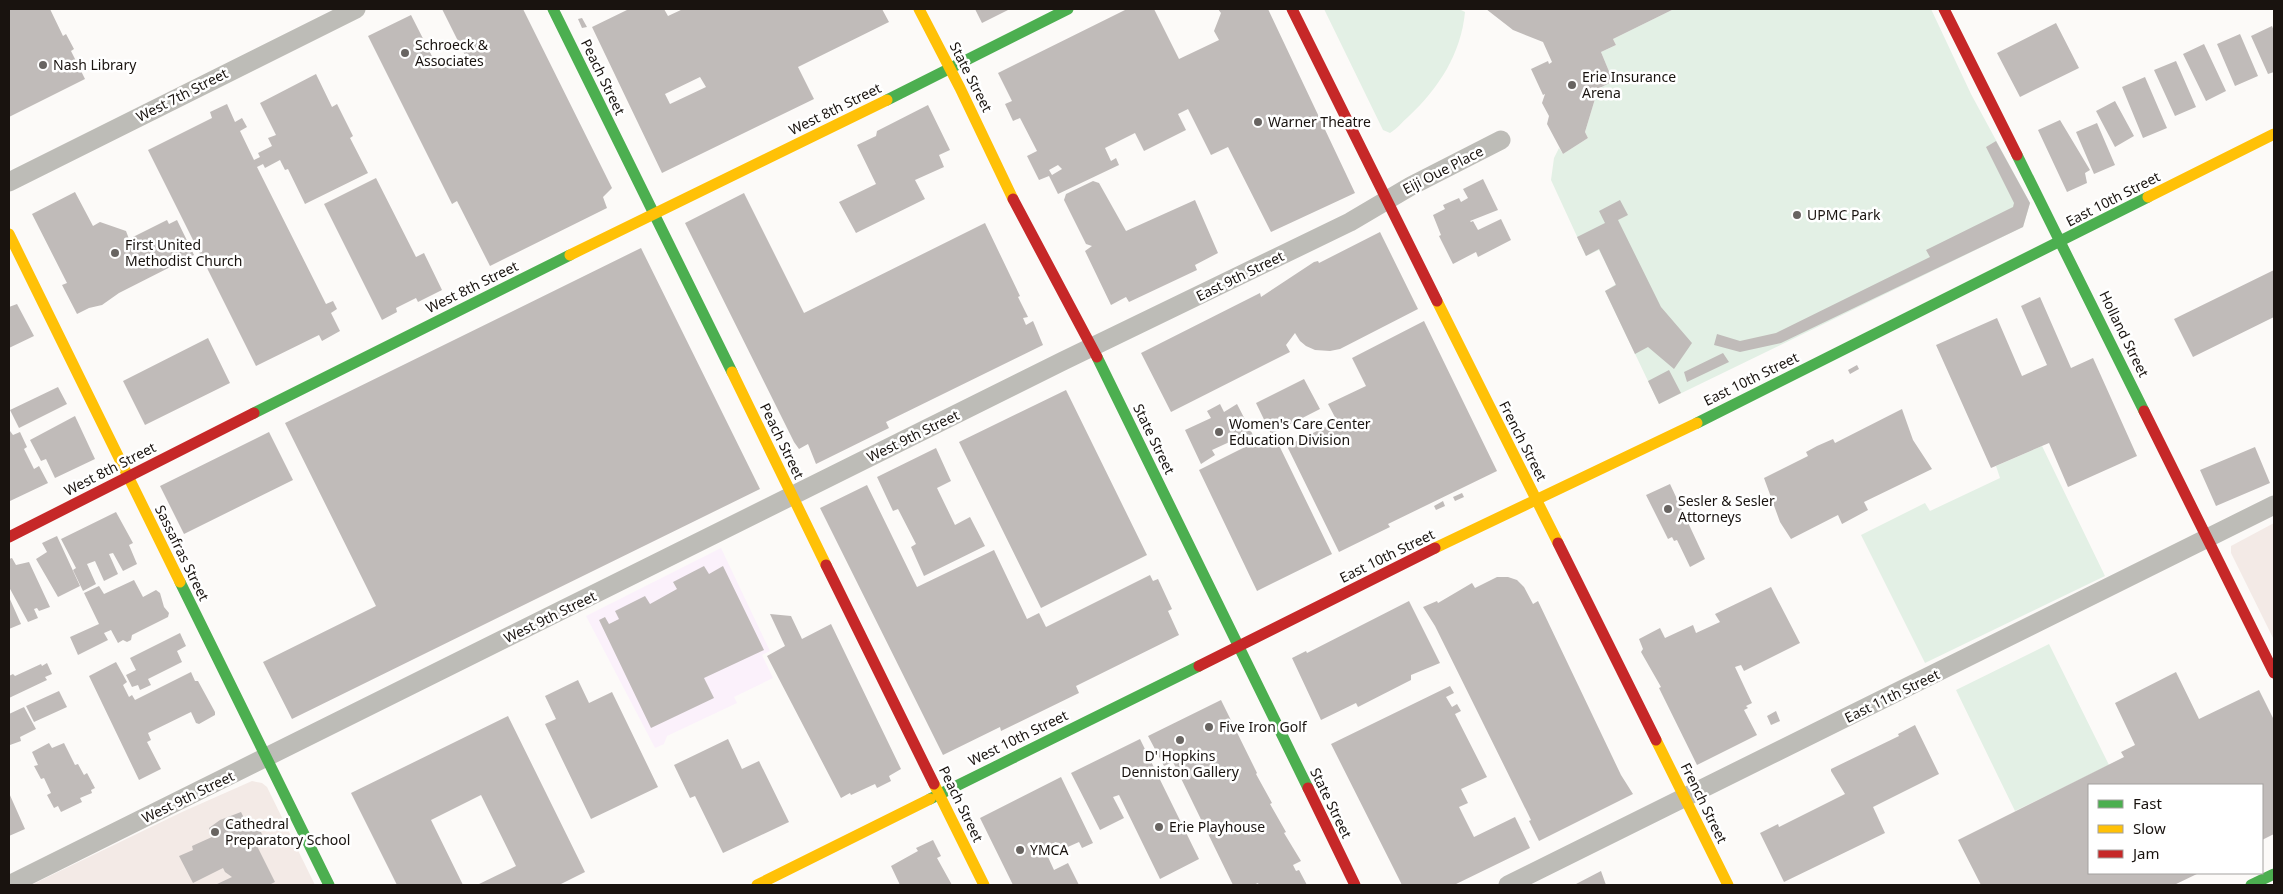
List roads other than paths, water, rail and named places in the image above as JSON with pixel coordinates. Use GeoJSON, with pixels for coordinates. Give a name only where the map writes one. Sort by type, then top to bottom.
{"type":"FeatureCollection","features":[{"type":"Feature","properties":{"kind":"street","name":"West 7th Street"},"geometry":{"type":"LineString","coordinates":[[9,182],[356,9]]}},
{"type":"Feature","properties":{"kind":"street","name":"Peach Street"},"geometry":{"type":"LineString","coordinates":[[553,9],[984,885]]}},
{"type":"Feature","properties":{"kind":"street","name":"State Street"},"geometry":{"type":"LineString","coordinates":[[919,9],[1009,192],[1092,348],[1355,885]]}},
{"type":"Feature","properties":{"kind":"street","name":"West 8th Street"},"geometry":{"type":"LineString","coordinates":[[9,537],[383,348],[1068,9]]}},
{"type":"Feature","properties":{"kind":"street","name":"French Street"},"geometry":{"type":"LineString","coordinates":[[1292,9],[1728,885]]}},
{"type":"Feature","properties":{"kind":"street","name":"Holland Street"},"geometry":{"type":"LineString","coordinates":[[1944,9],[2062,242],[2274,673]]}},
{"type":"Feature","properties":{"kind":"street","name":"East 10th Street"},"geometry":{"type":"LineString","coordinates":[[1239,647],[1536,499],[1680,431],[2062,242],[2274,134]]}},
{"type":"Feature","properties":{"kind":"street","name":"Eiji Oue Place"},"geometry":{"type":"LineString","coordinates":[[1386,201],[1501,140]]}},
{"type":"Feature","properties":{"kind":"street","name":"East 9th Street"},"geometry":{"type":"LineString","coordinates":[[1092,348],[1350,222],[1386,201]]}},
{"type":"Feature","properties":{"kind":"street","name":"Sassafras Street"},"geometry":{"type":"LineString","coordinates":[[9,234],[329,885]]}},
{"type":"Feature","properties":{"kind":"street","name":"West 9th Street"},"geometry":{"type":"LineString","coordinates":[[9,885],[1092,348]]}},
{"type":"Feature","properties":{"kind":"street","name":"East 11th Street"},"geometry":{"type":"LineString","coordinates":[[1508,885],[2274,505]]}},
{"type":"Feature","properties":{"kind":"street","name":"West 10th Street"},"geometry":{"type":"LineString","coordinates":[[757,885],[1239,647]]}},
{"type":"Feature","properties":{"kind":"street"},"geometry":{"type":"LineString","coordinates":[[2251,885],[2274,874]]}},
{"type":"Feature","properties":{"kind":"place","name":"Schroeck & Associates"},"geometry":{"type":"Point","coordinates":[405,53]}},
{"type":"Feature","properties":{"kind":"place","name":"Nash Library"},"geometry":{"type":"Point","coordinates":[43,65]}},
{"type":"Feature","properties":{"kind":"place","name":"Erie Insurance Arena"},"geometry":{"type":"Point","coordinates":[1572,85]}},
{"type":"Feature","properties":{"kind":"place","name":"Warner Theatre"},"geometry":{"type":"Point","coordinates":[1258,122]}},
{"type":"Feature","properties":{"kind":"place","name":"UPMC Park"},"geometry":{"type":"Point","coordinates":[1797,215]}},
{"type":"Feature","properties":{"kind":"place","name":"First United Methodist Church"},"geometry":{"type":"Point","coordinates":[115,253]}},
{"type":"Feature","properties":{"kind":"place","name":"Women's Care Center Education Division"},"geometry":{"type":"Point","coordinates":[1219,432]}},
{"type":"Feature","properties":{"kind":"place","name":"Sesler & Sesler Attorneys"},"geometry":{"type":"Point","coordinates":[1668,509]}},
{"type":"Feature","properties":{"kind":"place","name":"Five Iron Golf"},"geometry":{"type":"Point","coordinates":[1209,727]}},
{"type":"Feature","properties":{"kind":"place","name":"D' Hopkins Denniston Gallery"},"geometry":{"type":"Point","coordinates":[1180,740]}},
{"type":"Feature","properties":{"kind":"place","name":"Erie Playhouse"},"geometry":{"type":"Point","coordinates":[1159,827]}},
{"type":"Feature","properties":{"kind":"place","name":"Cathedral Preparatory School"},"geometry":{"type":"Point","coordinates":[215,832]}},
{"type":"Feature","properties":{"kind":"place","name":"YMCA"},"geometry":{"type":"Point","coordinates":[1020,850]}}]}
